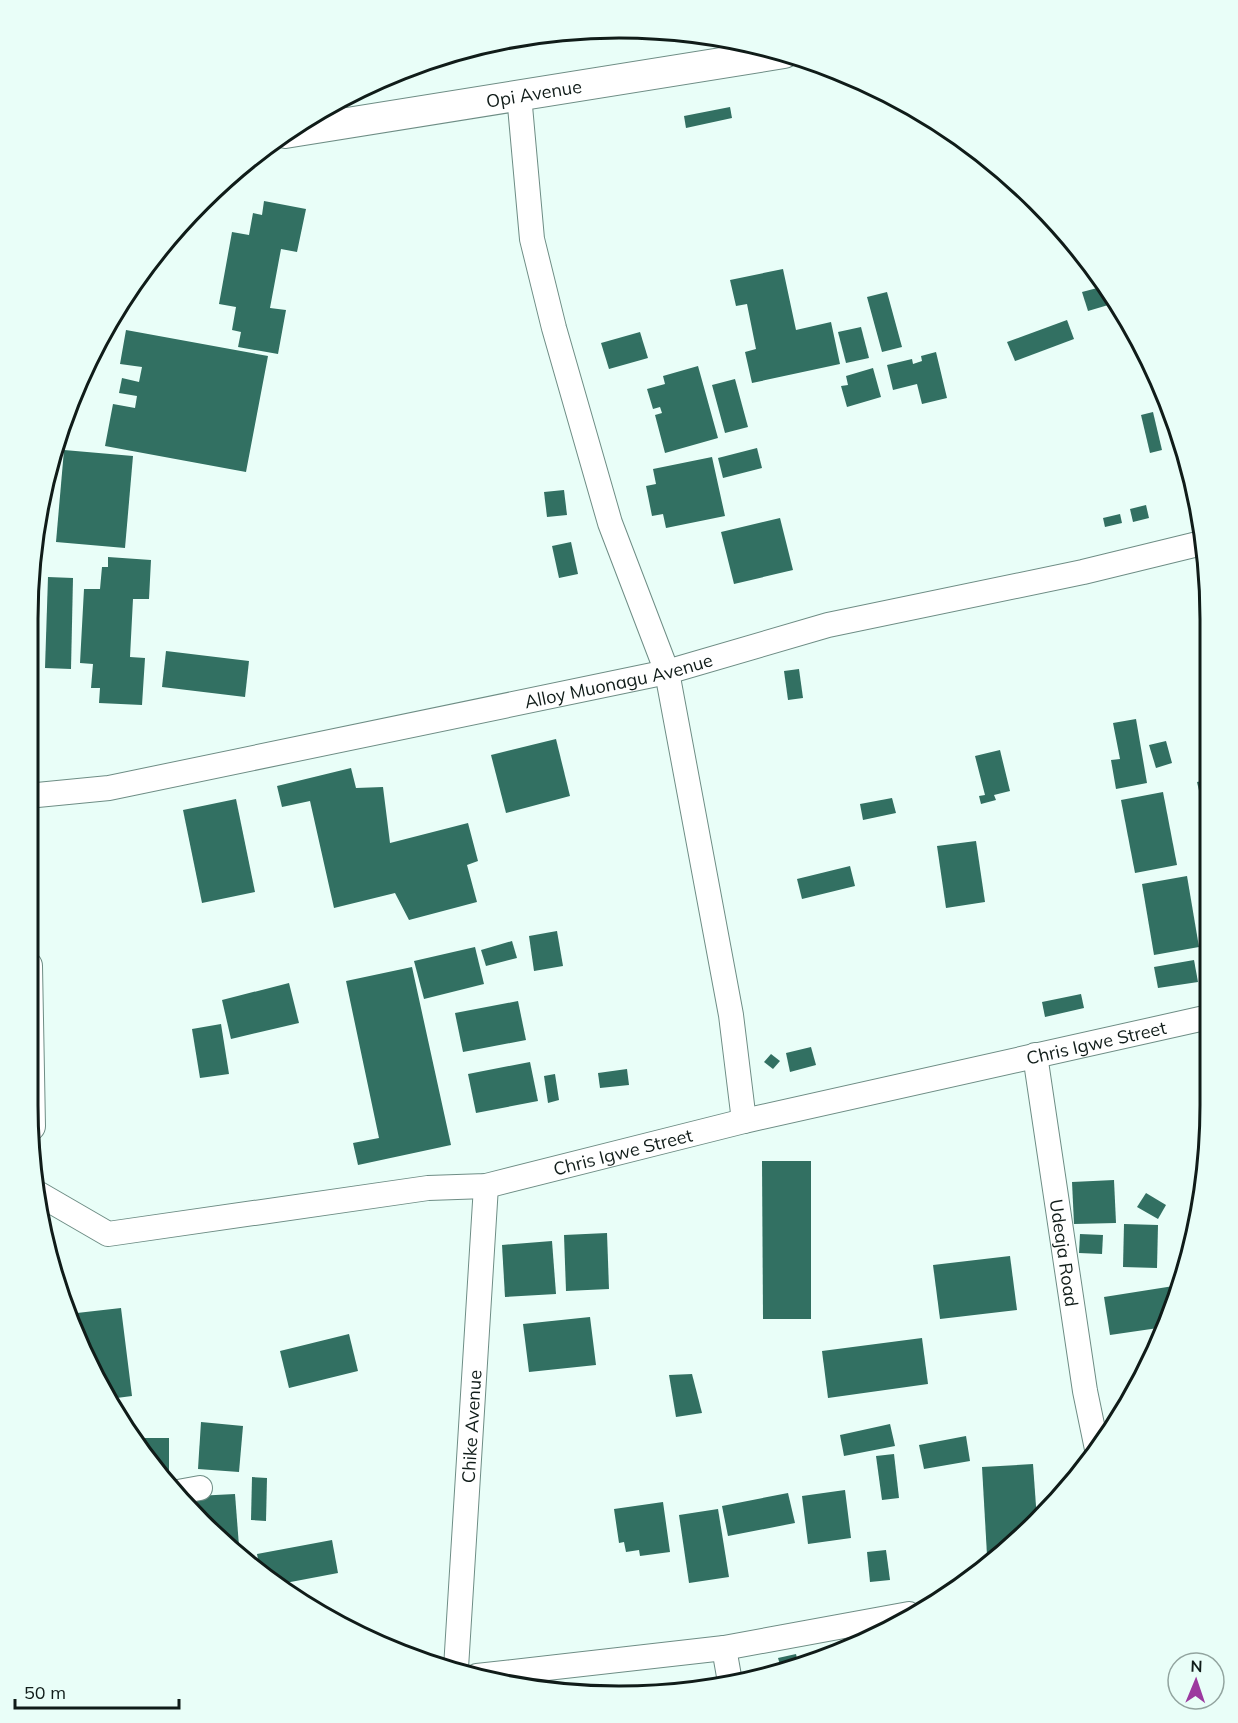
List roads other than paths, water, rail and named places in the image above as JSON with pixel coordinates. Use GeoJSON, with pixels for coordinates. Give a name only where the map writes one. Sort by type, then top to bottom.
{"type":"FeatureCollection","features":[{"type":"Feature","properties":{"kind":"street","name":"Opi Avenue"},"geometry":{"type":"LineString","coordinates":[[306,130],[765,56]]}},
{"type":"Feature","properties":{"kind":"street"},"geometry":{"type":"LineString","coordinates":[[519,95],[532,239],[554,328],[610,523],[667,672],[731,1015],[744,1121]]}},
{"type":"Feature","properties":{"kind":"street","name":"Alloy Muonagu Avenue"},"geometry":{"type":"LineString","coordinates":[[38,795],[109,788],[667,672],[828,625],[1083,572],[1196,544]]}},
{"type":"Feature","properties":{"kind":"street","name":"Chris Igwe Street"},"geometry":{"type":"LineString","coordinates":[[45,1198],[108,1234],[428,1188],[486,1186],[744,1121],[1200,1019]]}},
{"type":"Feature","properties":{"kind":"street","name":"Udeaja Road"},"geometry":{"type":"LineString","coordinates":[[1035,1055],[1085,1391],[1095,1437]]}},
{"type":"Feature","properties":{"kind":"street","name":"Chike Avenue"},"geometry":{"type":"LineString","coordinates":[[456,1662],[486,1186]]}},
{"type":"Feature","properties":{"kind":"street"},"geometry":{"type":"LineString","coordinates":[[502,1673],[724,1648],[893,1617]]}},
{"type":"Feature","properties":{"kind":"street"},"geometry":{"type":"LineString","coordinates":[[724,1648],[729,1675]]}}]}
